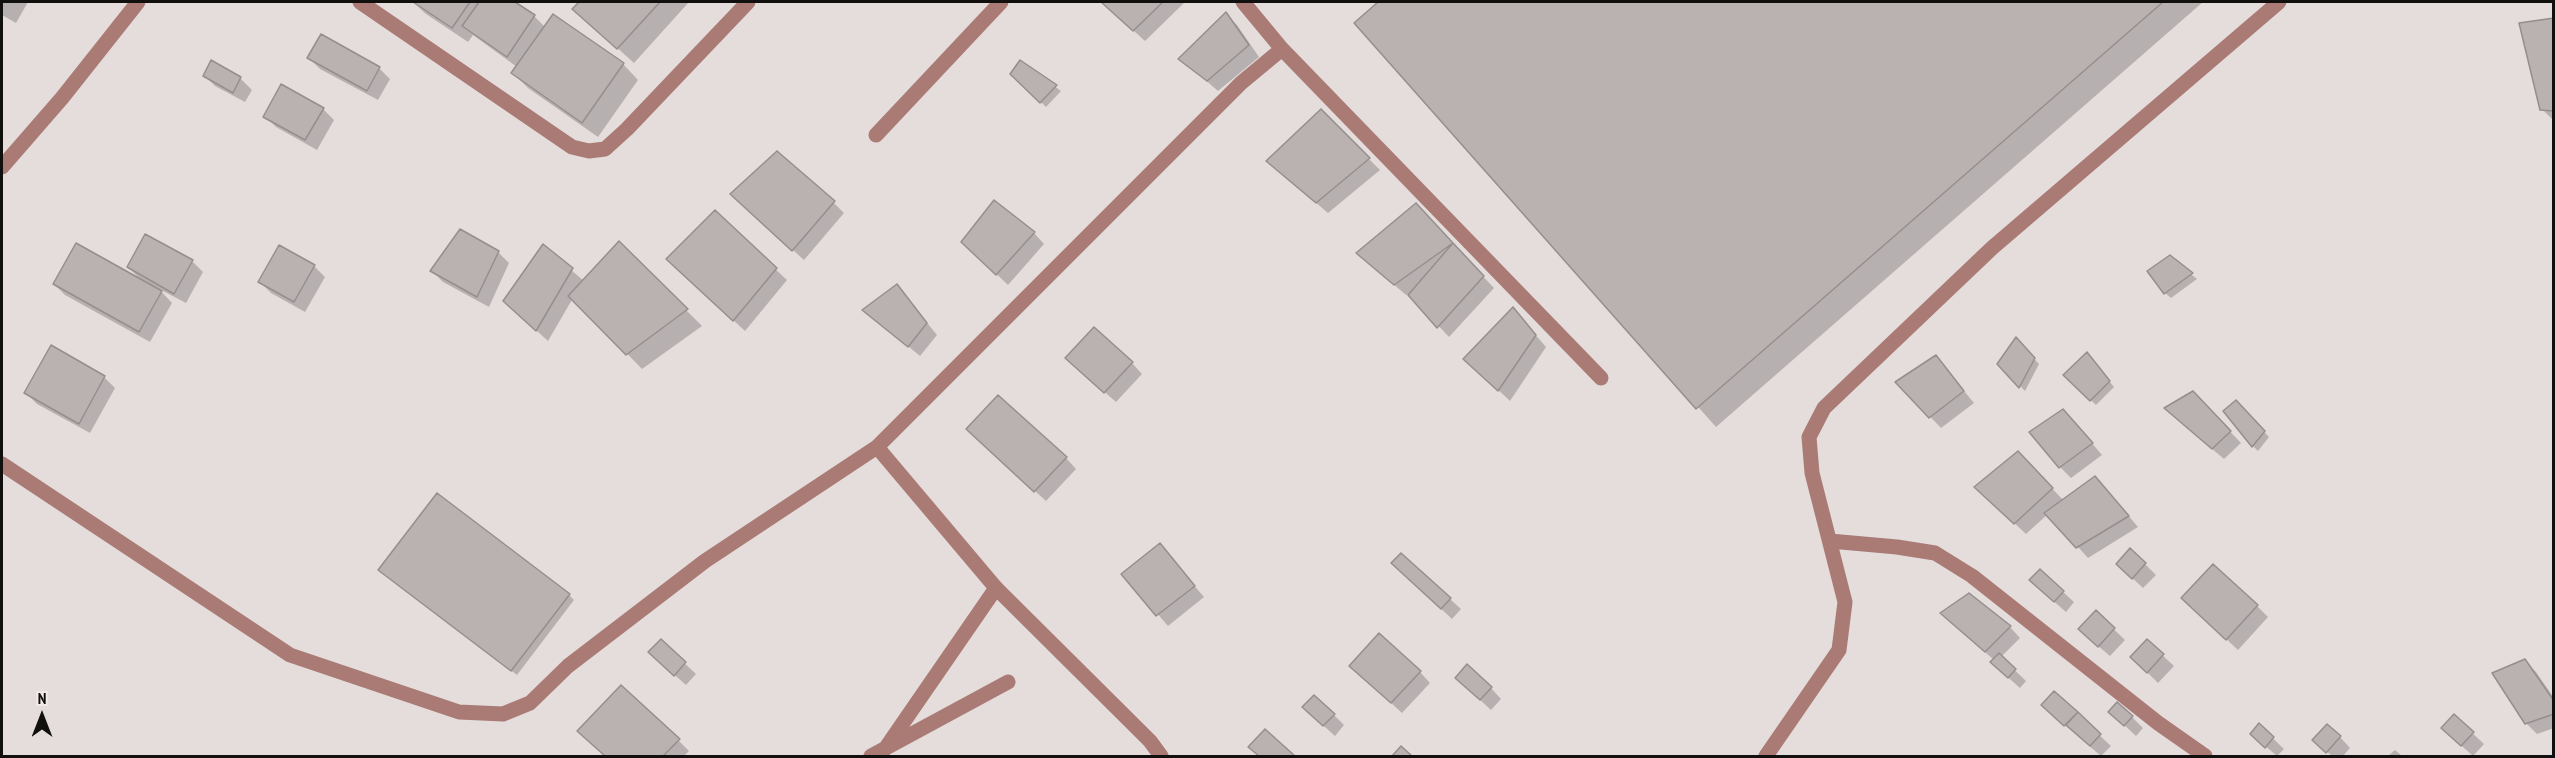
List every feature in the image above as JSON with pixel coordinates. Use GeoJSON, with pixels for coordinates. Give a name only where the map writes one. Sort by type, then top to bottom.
{"type":"FeatureCollection","features":[{"type":"Feature","properties":{"kind":"street"},"geometry":{"type":"LineString","coordinates":[[2,167],[62,98],[138,2]]}},
{"type":"Feature","properties":{"kind":"street"},"geometry":{"type":"LineString","coordinates":[[360,2],[572,147],[589,151],[605,149],[627,129],[748,2]]}},
{"type":"Feature","properties":{"kind":"street"},"geometry":{"type":"LineString","coordinates":[[876,135],[1001,2]]}},
{"type":"Feature","properties":{"kind":"street"},"geometry":{"type":"LineString","coordinates":[[1243,2],[1282,49],[1601,378]]}},
{"type":"Feature","properties":{"kind":"street"},"geometry":{"type":"LineString","coordinates":[[1766,756],[1839,650],[1845,602],[1812,473],[1809,437],[1824,408],[1992,248],[2279,2]]}},
{"type":"Feature","properties":{"kind":"street"},"geometry":{"type":"LineString","coordinates":[[2,464],[290,655],[459,712],[502,714],[530,703],[568,666],[705,561],[877,447],[1241,83],[1282,49]]}},
{"type":"Feature","properties":{"kind":"street"},"geometry":{"type":"LineString","coordinates":[[877,447],[996,588],[1150,741],[1161,756]]}},
{"type":"Feature","properties":{"kind":"street"},"geometry":{"type":"LineString","coordinates":[[1830,541],[1935,553],[1972,576],[2158,723],[2205,756]]}},
{"type":"Feature","properties":{"kind":"street"},"geometry":{"type":"LineString","coordinates":[[878,753],[996,588]]}},
{"type":"Feature","properties":{"kind":"street"},"geometry":{"type":"LineString","coordinates":[[878,753],[1008,682]]}},
{"type":"Feature","properties":{"kind":"building"},"geometry":{"type":"Polygon","coordinates":[[[413,2],[470,2],[452,28],[413,2]]]}},
{"type":"Feature","properties":{"kind":"building"},"geometry":{"type":"Polygon","coordinates":[[[479,2],[515,2],[535,15],[507,57],[462,26],[479,2]]]}},
{"type":"Feature","properties":{"kind":"building"},"geometry":{"type":"Polygon","coordinates":[[[579,2],[660,2],[617,49],[572,9],[579,2]]]}},
{"type":"Feature","properties":{"kind":"building"},"geometry":{"type":"Polygon","coordinates":[[[1101,2],[1163,2],[1133,31],[1101,2]]]}},
{"type":"Feature","properties":{"kind":"building"},"geometry":{"type":"Polygon","coordinates":[[[1378,2],[2163,2],[1696,409],[1354,23],[1378,2]]]}},
{"type":"Feature","properties":{"kind":"building"},"geometry":{"type":"Polygon","coordinates":[[[1226,12],[1249,45],[1207,81],[1178,59],[1226,12]]]}},
{"type":"Feature","properties":{"kind":"building"},"geometry":{"type":"Polygon","coordinates":[[[553,14],[624,63],[582,123],[511,73],[553,14]]]}},
{"type":"Feature","properties":{"kind":"building"},"geometry":{"type":"Polygon","coordinates":[[[2554,18],[2554,111],[2540,110],[2519,23],[2554,18]]]}},
{"type":"Feature","properties":{"kind":"building"},"geometry":{"type":"Polygon","coordinates":[[[321,34],[380,67],[367,91],[307,58],[321,34]]]}},
{"type":"Feature","properties":{"kind":"building"},"geometry":{"type":"Polygon","coordinates":[[[211,60],[241,77],[233,93],[203,76],[211,60]]]}},
{"type":"Feature","properties":{"kind":"building"},"geometry":{"type":"Polygon","coordinates":[[[1020,60],[1057,85],[1040,103],[1010,74],[1020,60]]]}},
{"type":"Feature","properties":{"kind":"building"},"geometry":{"type":"Polygon","coordinates":[[[281,84],[324,108],[305,140],[263,117],[281,84]]]}},
{"type":"Feature","properties":{"kind":"building"},"geometry":{"type":"Polygon","coordinates":[[[1321,109],[1370,158],[1316,203],[1266,161],[1321,109]]]}},
{"type":"Feature","properties":{"kind":"building"},"geometry":{"type":"Polygon","coordinates":[[[777,151],[835,201],[792,251],[730,194],[777,151]]]}},
{"type":"Feature","properties":{"kind":"building"},"geometry":{"type":"Polygon","coordinates":[[[994,200],[1035,232],[996,275],[961,242],[994,200]]]}},
{"type":"Feature","properties":{"kind":"building"},"geometry":{"type":"Polygon","coordinates":[[[1416,203],[1453,243],[1394,285],[1356,253],[1416,203]]]}},
{"type":"Feature","properties":{"kind":"building"},"geometry":{"type":"Polygon","coordinates":[[[715,210],[777,268],[733,321],[666,259],[715,210]]]}},
{"type":"Feature","properties":{"kind":"building"},"geometry":{"type":"Polygon","coordinates":[[[460,229],[499,251],[477,297],[430,271],[460,229]]]}},
{"type":"Feature","properties":{"kind":"building"},"geometry":{"type":"Polygon","coordinates":[[[145,234],[193,260],[174,294],[127,267],[145,234]]]}},
{"type":"Feature","properties":{"kind":"building"},"geometry":{"type":"Polygon","coordinates":[[[619,241],[688,309],[626,355],[568,296],[619,241]]]}},
{"type":"Feature","properties":{"kind":"building"},"geometry":{"type":"Polygon","coordinates":[[[76,243],[162,291],[139,332],[53,284],[76,243]]]}},
{"type":"Feature","properties":{"kind":"building"},"geometry":{"type":"Polygon","coordinates":[[[1453,243],[1484,276],[1437,328],[1408,295],[1453,243]]]}},
{"type":"Feature","properties":{"kind":"building"},"geometry":{"type":"Polygon","coordinates":[[[543,244],[573,268],[536,331],[503,301],[543,244]]]}},
{"type":"Feature","properties":{"kind":"building"},"geometry":{"type":"Polygon","coordinates":[[[279,245],[315,265],[294,302],[258,282],[279,245]]]}},
{"type":"Feature","properties":{"kind":"building"},"geometry":{"type":"Polygon","coordinates":[[[2170,255],[2193,273],[2164,294],[2147,271],[2170,255]]]}},
{"type":"Feature","properties":{"kind":"building"},"geometry":{"type":"Polygon","coordinates":[[[897,284],[927,323],[908,347],[862,310],[897,284]]]}},
{"type":"Feature","properties":{"kind":"building"},"geometry":{"type":"Polygon","coordinates":[[[1513,307],[1536,335],[1498,391],[1463,359],[1513,307]]]}},
{"type":"Feature","properties":{"kind":"building"},"geometry":{"type":"Polygon","coordinates":[[[1094,327],[1133,362],[1104,393],[1065,358],[1094,327]]]}},
{"type":"Feature","properties":{"kind":"building"},"geometry":{"type":"Polygon","coordinates":[[[2016,337],[2035,358],[2019,388],[1997,364],[2016,337]]]}},
{"type":"Feature","properties":{"kind":"building"},"geometry":{"type":"Polygon","coordinates":[[[51,345],[105,376],[79,424],[24,393],[51,345]]]}},
{"type":"Feature","properties":{"kind":"building"},"geometry":{"type":"Polygon","coordinates":[[[2087,352],[2110,381],[2090,401],[2063,375],[2087,352]]]}},
{"type":"Feature","properties":{"kind":"building"},"geometry":{"type":"Polygon","coordinates":[[[1936,355],[1964,391],[1929,418],[1895,382],[1936,355]]]}},
{"type":"Feature","properties":{"kind":"building"},"geometry":{"type":"Polygon","coordinates":[[[2193,391],[2231,431],[2212,449],[2164,408],[2193,391]]]}},
{"type":"Feature","properties":{"kind":"building"},"geometry":{"type":"Polygon","coordinates":[[[998,395],[1067,457],[1034,492],[966,429],[998,395]]]}},
{"type":"Feature","properties":{"kind":"building"},"geometry":{"type":"Polygon","coordinates":[[[2236,400],[2265,431],[2252,447],[2223,411],[2236,400]]]}},
{"type":"Feature","properties":{"kind":"building"},"geometry":{"type":"Polygon","coordinates":[[[2063,409],[2093,443],[2059,468],[2029,432],[2063,409]]]}},
{"type":"Feature","properties":{"kind":"building"},"geometry":{"type":"Polygon","coordinates":[[[2018,451],[2053,488],[2014,524],[1974,487],[2018,451]]]}},
{"type":"Feature","properties":{"kind":"building"},"geometry":{"type":"Polygon","coordinates":[[[2095,476],[2129,516],[2076,548],[2044,513],[2095,476]]]}},
{"type":"Feature","properties":{"kind":"building"},"geometry":{"type":"Polygon","coordinates":[[[437,493],[570,594],[511,671],[378,570],[437,493]]]}},
{"type":"Feature","properties":{"kind":"building"},"geometry":{"type":"Polygon","coordinates":[[[1160,543],[1195,586],[1156,616],[1121,574],[1160,543]]]}},
{"type":"Feature","properties":{"kind":"building"},"geometry":{"type":"Polygon","coordinates":[[[2130,548],[2146,563],[2132,579],[2116,564],[2130,548]]]}},
{"type":"Feature","properties":{"kind":"building"},"geometry":{"type":"Polygon","coordinates":[[[1401,553],[1451,598],[1441,609],[1391,563],[1401,553]]]}},
{"type":"Feature","properties":{"kind":"building"},"geometry":{"type":"Polygon","coordinates":[[[2213,564],[2258,605],[2226,640],[2181,598],[2213,564]]]}},
{"type":"Feature","properties":{"kind":"building"},"geometry":{"type":"Polygon","coordinates":[[[2040,569],[2064,591],[2054,602],[2029,580],[2040,569]]]}},
{"type":"Feature","properties":{"kind":"building"},"geometry":{"type":"Polygon","coordinates":[[[1969,593],[2011,626],[1985,652],[1940,613],[1969,593]]]}},
{"type":"Feature","properties":{"kind":"building"},"geometry":{"type":"Polygon","coordinates":[[[2096,610],[2115,628],[2098,647],[2078,629],[2096,610]]]}},
{"type":"Feature","properties":{"kind":"building"},"geometry":{"type":"Polygon","coordinates":[[[1379,633],[1421,671],[1391,703],[1349,666],[1379,633]]]}},
{"type":"Feature","properties":{"kind":"building"},"geometry":{"type":"Polygon","coordinates":[[[661,639],[686,662],[674,676],[648,652],[661,639]]]}},
{"type":"Feature","properties":{"kind":"building"},"geometry":{"type":"Polygon","coordinates":[[[2147,639],[2164,654],[2147,673],[2130,657],[2147,639]]]}},
{"type":"Feature","properties":{"kind":"building"},"geometry":{"type":"Polygon","coordinates":[[[1999,653],[2016,669],[2008,678],[1990,662],[1999,653]]]}},
{"type":"Feature","properties":{"kind":"building"},"geometry":{"type":"Polygon","coordinates":[[[2525,659],[2554,701],[2554,714],[2525,724],[2492,673],[2525,659]]]}},
{"type":"Feature","properties":{"kind":"building"},"geometry":{"type":"Polygon","coordinates":[[[1467,664],[1492,687],[1480,700],[1455,678],[1467,664]]]}},
{"type":"Feature","properties":{"kind":"building"},"geometry":{"type":"Polygon","coordinates":[[[621,685],[680,739],[663,756],[605,756],[577,731],[621,685]]]}},
{"type":"Feature","properties":{"kind":"building"},"geometry":{"type":"Polygon","coordinates":[[[2054,691],[2078,712],[2064,726],[2041,705],[2054,691]]]}},
{"type":"Feature","properties":{"kind":"building"},"geometry":{"type":"Polygon","coordinates":[[[1314,695],[1335,714],[1323,726],[1302,707],[1314,695]]]}},
{"type":"Feature","properties":{"kind":"building"},"geometry":{"type":"Polygon","coordinates":[[[2117,702],[2133,716],[2124,726],[2108,712],[2117,702]]]}},
{"type":"Feature","properties":{"kind":"building"},"geometry":{"type":"Polygon","coordinates":[[[2078,712],[2101,734],[2090,746],[2066,725],[2078,712]]]}},
{"type":"Feature","properties":{"kind":"building"},"geometry":{"type":"Polygon","coordinates":[[[2454,714],[2474,732],[2461,746],[2441,728],[2454,714]]]}},
{"type":"Feature","properties":{"kind":"building"},"geometry":{"type":"Polygon","coordinates":[[[2259,723],[2274,737],[2265,748],[2250,734],[2259,723]]]}},
{"type":"Feature","properties":{"kind":"building"},"geometry":{"type":"Polygon","coordinates":[[[2327,724],[2341,736],[2326,753],[2312,740],[2327,724]]]}},
{"type":"Feature","properties":{"kind":"building"},"geometry":{"type":"Polygon","coordinates":[[[1265,729],[1295,756],[1259,756],[1248,747],[1265,729]]]}},
{"type":"Feature","properties":{"kind":"building"},"geometry":{"type":"Polygon","coordinates":[[[1401,746],[1412,756],[1392,756],[1401,746]]]}}]}
